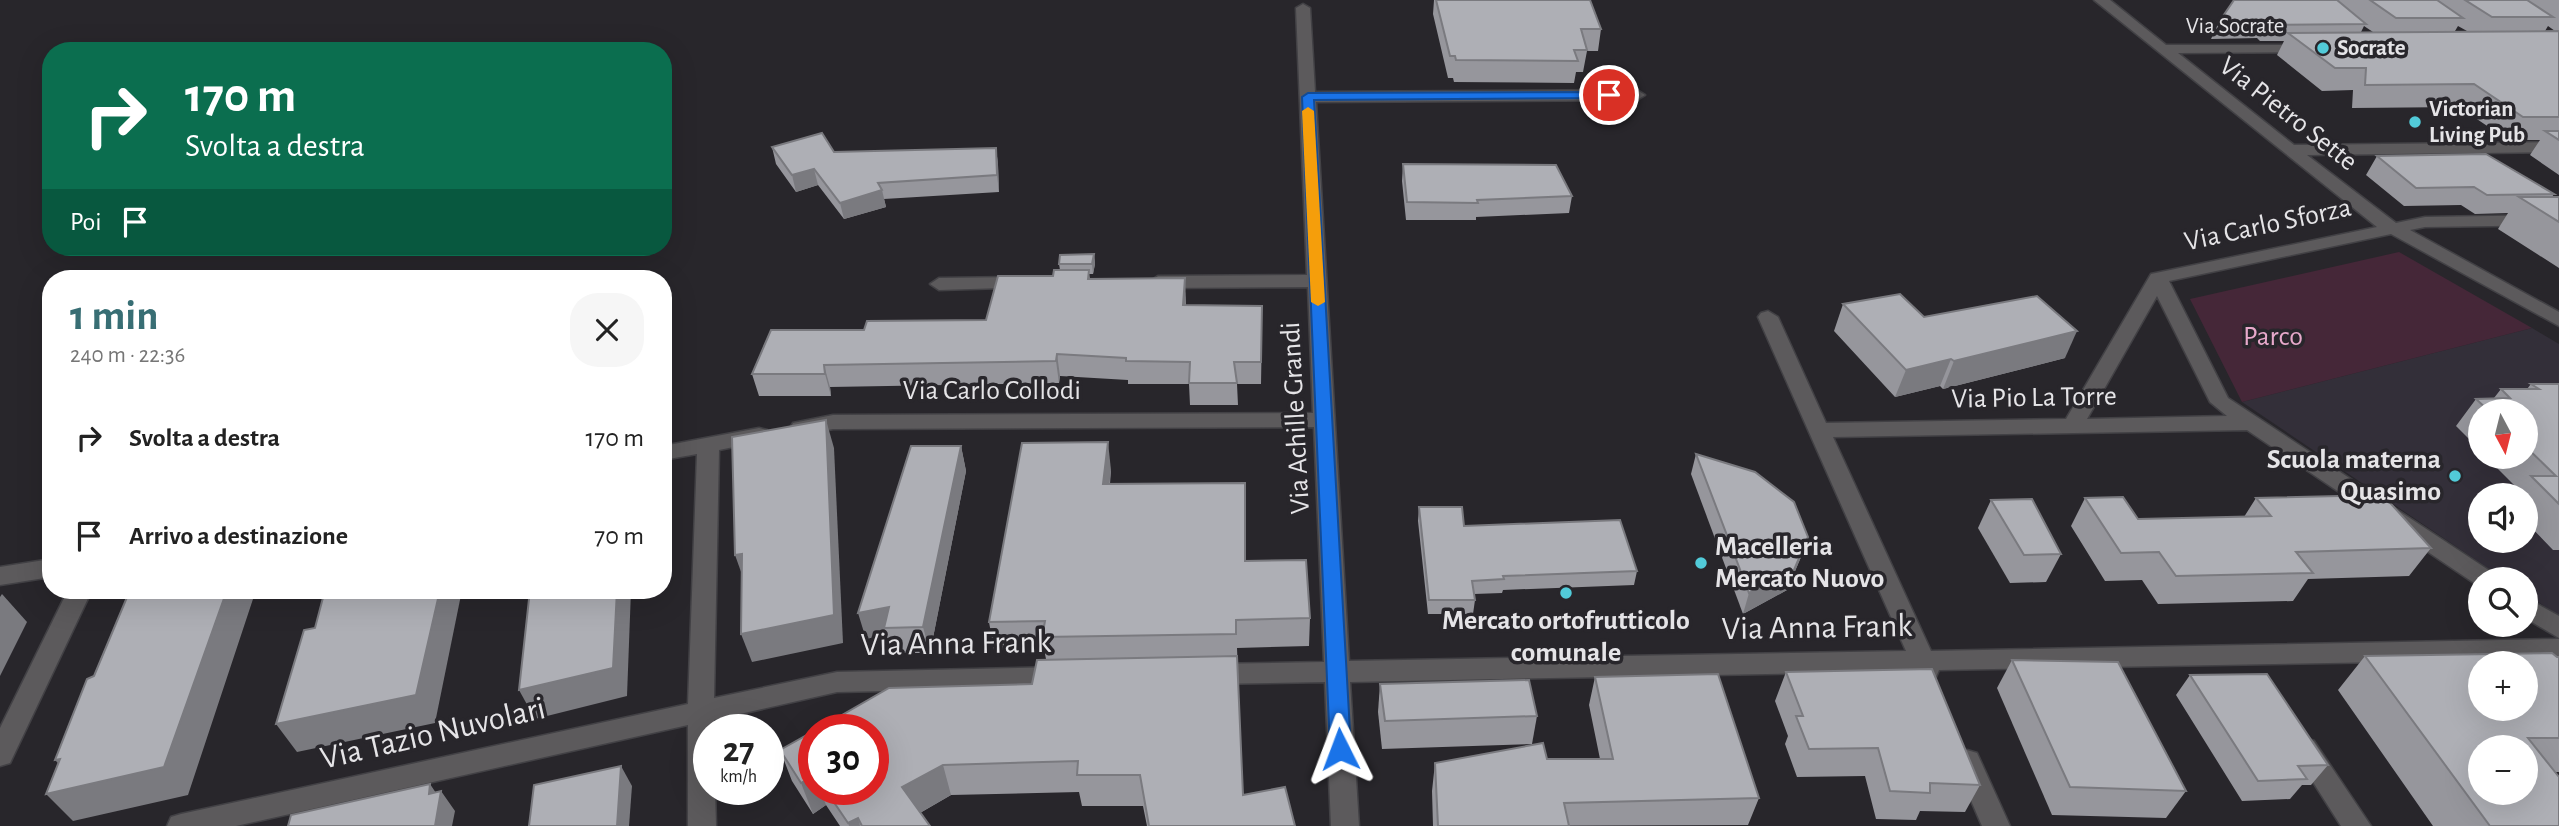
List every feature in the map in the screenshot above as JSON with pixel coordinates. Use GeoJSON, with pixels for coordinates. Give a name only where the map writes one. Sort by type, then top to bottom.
{"type":"FeatureCollection","features":[{"type":"Feature","properties":{"kind":"street","name":"Via Pietro Sette"},"geometry":{"type":"LineString","coordinates":[[2101,0],[2391,227],[2559,320]]}},
{"type":"Feature","properties":{"kind":"street","name":"Via Achille Grandi"},"geometry":{"type":"LineString","coordinates":[[1303,8],[1345,826]]}},
{"type":"Feature","properties":{"kind":"street","name":"Via Socrate"},"geometry":{"type":"LineString","coordinates":[[2163,49],[2325,48]]}},
{"type":"Feature","properties":{"kind":"street"},"geometry":{"type":"LineString","coordinates":[[1308,97],[1637,95]]}},
{"type":"Feature","properties":{"kind":"street"},"geometry":{"type":"LineString","coordinates":[[2291,150],[2559,147]]}},
{"type":"Feature","properties":{"kind":"street","name":"Via Carlo Sforza"},"geometry":{"type":"LineString","coordinates":[[2073,425],[2158,278],[2425,222],[2559,220]]}},
{"type":"Feature","properties":{"kind":"street"},"geometry":{"type":"LineString","coordinates":[[2158,278],[2220,402],[2468,568]]}},
{"type":"Feature","properties":{"kind":"street"},"geometry":{"type":"LineString","coordinates":[[1141,282],[1317,281]]}},
{"type":"Feature","properties":{"kind":"street"},"geometry":{"type":"LineString","coordinates":[[939,284],[1047,283]]}},
{"type":"Feature","properties":{"kind":"street"},"geometry":{"type":"LineString","coordinates":[[1768,317],[1934,686]]}},
{"type":"Feature","properties":{"kind":"street","name":"Via Carlo Collodi"},"geometry":{"type":"LineString","coordinates":[[672,451],[833,422],[1324,420]]}},
{"type":"Feature","properties":{"kind":"street","name":"Via Pio La Torre"},"geometry":{"type":"LineString","coordinates":[[1819,429],[2251,423]]}},
{"type":"Feature","properties":{"kind":"street"},"geometry":{"type":"LineString","coordinates":[[702,826],[701,711],[708,444]]}},
{"type":"Feature","properties":{"kind":"street"},"geometry":{"type":"LineString","coordinates":[[0,576],[42,569]]}},
{"type":"Feature","properties":{"kind":"street"},"geometry":{"type":"LineString","coordinates":[[0,755],[76,599]]}},
{"type":"Feature","properties":{"kind":"street"},"geometry":{"type":"LineString","coordinates":[[2538,614],[2559,628]]}},
{"type":"Feature","properties":{"kind":"street","name":"Via Anna Frank"},"geometry":{"type":"LineString","coordinates":[[1184,675],[2559,649]]}},
{"type":"Feature","properties":{"kind":"street"},"geometry":{"type":"LineString","coordinates":[[2243,655],[2258,678]]}},
{"type":"Feature","properties":{"kind":"street","name":"Via Anna Frank"},"geometry":{"type":"LineString","coordinates":[[701,711],[837,682],[1087,677]]}},
{"type":"Feature","properties":{"kind":"street","name":"Via Tazio Nuvolari"},"geometry":{"type":"LineString","coordinates":[[181,826],[701,711]]}},
{"type":"Feature","properties":{"kind":"street"},"geometry":{"type":"LineString","coordinates":[[2288,723],[2357,826]]}},
{"type":"Feature","properties":{"kind":"street"},"geometry":{"type":"LineString","coordinates":[[1957,737],[1996,826]]}},
{"type":"Feature","properties":{"kind":"shaded area","name":"Scuola materna Quasimo"},"geometry":{"type":"Polygon","coordinates":[[[2532,328],[2559,344],[2559,616],[2538,602],[2538,567],[2486,567],[2242,402],[2532,328]]]}},
{"type":"Feature","properties":{"kind":"green space","name":"Parco"},"geometry":{"type":"Polygon","coordinates":[[[2399,252],[2532,328],[2242,402],[2190,299],[2399,252]]]}},
{"type":"Feature","properties":{"kind":"building"},"geometry":{"type":"Polygon","coordinates":[[[1436,0],[1590,0],[1601,29],[1581,29],[1587,50],[1574,50],[1578,61],[1456,60],[1455,56],[1450,56],[1436,0]]]}},
{"type":"Feature","properties":{"kind":"building"},"geometry":{"type":"Polygon","coordinates":[[[2234,0],[2337,0],[2366,24],[2269,25],[2265,22],[2219,22],[2234,0]]]}},
{"type":"Feature","properties":{"kind":"building"},"geometry":{"type":"Polygon","coordinates":[[[2370,0],[2437,0],[2463,18],[2396,18],[2370,0]]]}},
{"type":"Feature","properties":{"kind":"building"},"geometry":{"type":"Polygon","coordinates":[[[2465,0],[2527,0],[2553,17],[2492,17],[2465,0]]]}},
{"type":"Feature","properties":{"kind":"building"},"geometry":{"type":"Polygon","coordinates":[[[2559,31],[2559,117],[2523,117],[2474,84],[2365,85],[2366,68],[2335,68],[2288,33],[2559,31]]]}},
{"type":"Feature","properties":{"kind":"building"},"geometry":{"type":"Polygon","coordinates":[[[2545,131],[2559,131],[2559,140],[2545,131]]]}},
{"type":"Feature","properties":{"kind":"building"},"geometry":{"type":"Polygon","coordinates":[[[822,133],[834,152],[996,148],[997,175],[878,183],[882,190],[840,203],[814,169],[792,175],[772,147],[822,133]]]}},
{"type":"Feature","properties":{"kind":"building"},"geometry":{"type":"Polygon","coordinates":[[[2486,154],[2554,194],[2487,195],[2474,187],[2416,188],[2377,156],[2486,154]]]}},
{"type":"Feature","properties":{"kind":"building"},"geometry":{"type":"Polygon","coordinates":[[[1403,164],[1556,165],[1572,196],[1477,200],[1478,203],[1407,202],[1403,164]]]}},
{"type":"Feature","properties":{"kind":"building"},"geometry":{"type":"Polygon","coordinates":[[[2519,197],[2559,197],[2559,222],[2519,197]]]}},
{"type":"Feature","properties":{"kind":"building"},"geometry":{"type":"Polygon","coordinates":[[[1094,254],[1092,264],[1059,264],[1060,255],[1094,254]]]}},
{"type":"Feature","properties":{"kind":"building"},"geometry":{"type":"Polygon","coordinates":[[[1054,270],[1089,270],[1088,279],[1185,278],[1183,305],[1262,306],[1261,362],[1234,362],[1237,383],[1189,383],[1190,362],[1126,361],[1126,358],[1057,354],[1056,361],[824,365],[825,374],[752,374],[771,330],[864,330],[867,321],[986,320],[998,276],[1053,276],[1054,270]]]}},
{"type":"Feature","properties":{"kind":"building"},"geometry":{"type":"Polygon","coordinates":[[[1900,294],[1924,317],[2037,296],[2077,331],[1906,370],[1843,304],[1900,294]]]}},
{"type":"Feature","properties":{"kind":"building"},"geometry":{"type":"Polygon","coordinates":[[[2531,384],[2559,384],[2559,504],[2531,476],[2556,476],[2538,459],[2538,399],[2476,399],[2510,398],[2501,389],[2539,389],[2531,384]]]}},
{"type":"Feature","properties":{"kind":"building"},"geometry":{"type":"Polygon","coordinates":[[[826,420],[834,615],[741,634],[742,554],[735,555],[732,437],[826,420]]]}},
{"type":"Feature","properties":{"kind":"building"},"geometry":{"type":"Polygon","coordinates":[[[1108,442],[1103,484],[1245,483],[1245,561],[1306,560],[1310,618],[1236,620],[1236,634],[1042,637],[1045,621],[989,622],[1022,443],[1108,442]]]}},
{"type":"Feature","properties":{"kind":"building"},"geometry":{"type":"Polygon","coordinates":[[[911,446],[961,446],[923,627],[884,628],[889,607],[858,613],[911,446]]]}},
{"type":"Feature","properties":{"kind":"building"},"geometry":{"type":"Polygon","coordinates":[[[1696,454],[1755,472],[1794,502],[1808,537],[1794,570],[1749,593],[1696,454]]]}},
{"type":"Feature","properties":{"kind":"building"},"geometry":{"type":"Polygon","coordinates":[[[2383,495],[2431,548],[2296,552],[2313,573],[2176,576],[2159,552],[2121,553],[2085,498],[2123,497],[2138,519],[2271,516],[2256,498],[2383,495]]]}},
{"type":"Feature","properties":{"kind":"building"},"geometry":{"type":"Polygon","coordinates":[[[2032,499],[2061,554],[2024,555],[1991,500],[2032,499]]]}},
{"type":"Feature","properties":{"kind":"building"},"geometry":{"type":"Polygon","coordinates":[[[1419,507],[1462,507],[1464,526],[1620,520],[1637,571],[1503,576],[1504,579],[1472,581],[1475,600],[1429,600],[1419,507]]]}},
{"type":"Feature","properties":{"kind":"building"},"geometry":{"type":"Polygon","coordinates":[[[126,599],[224,599],[164,767],[46,794],[60,759],[55,760],[87,679],[94,676],[126,599]]]}},
{"type":"Feature","properties":{"kind":"building"},"geometry":{"type":"Polygon","coordinates":[[[323,599],[438,599],[416,695],[276,724],[304,630],[315,628],[323,599]]]}},
{"type":"Feature","properties":{"kind":"building"},"geometry":{"type":"Polygon","coordinates":[[[529,599],[617,599],[613,668],[519,690],[529,599]]]}},
{"type":"Feature","properties":{"kind":"building"},"geometry":{"type":"Polygon","coordinates":[[[2538,653],[2552,653],[2559,657],[2559,738],[2538,738],[2538,735],[2468,735],[2468,796],[2365,656],[2468,654],[2468,721],[2538,721],[2538,653]]]}},
{"type":"Feature","properties":{"kind":"building"},"geometry":{"type":"Polygon","coordinates":[[[1237,656],[1243,795],[1285,787],[1295,826],[1149,826],[1140,775],[1077,775],[1078,761],[943,765],[902,787],[930,826],[862,826],[858,818],[848,823],[836,805],[889,805],[889,714],[844,714],[889,688],[1032,684],[1037,660],[1237,656]]]}},
{"type":"Feature","properties":{"kind":"building"},"geometry":{"type":"Polygon","coordinates":[[[2012,660],[2118,662],[2186,791],[2070,787],[2012,660]]]}},
{"type":"Feature","properties":{"kind":"building"},"geometry":{"type":"Polygon","coordinates":[[[1932,669],[1980,785],[1930,783],[1930,793],[1890,791],[1878,748],[1809,749],[1796,716],[1803,716],[1786,672],[1932,669]]]}},
{"type":"Feature","properties":{"kind":"building"},"geometry":{"type":"Polygon","coordinates":[[[1718,674],[1759,798],[1564,803],[1569,826],[1438,826],[1435,763],[1543,743],[1547,759],[1613,759],[1595,677],[1718,674]]]}},
{"type":"Feature","properties":{"kind":"building"},"geometry":{"type":"Polygon","coordinates":[[[2267,674],[2328,765],[2298,766],[2307,779],[2258,781],[2190,675],[2267,674]]]}},
{"type":"Feature","properties":{"kind":"building"},"geometry":{"type":"Polygon","coordinates":[[[1529,680],[1537,716],[1385,721],[1380,684],[1529,680]]]}},
{"type":"Feature","properties":{"kind":"building"},"geometry":{"type":"Polygon","coordinates":[[[798,740],[798,778],[784,756],[784,748],[798,740]]]}},
{"type":"Feature","properties":{"kind":"building"},"geometry":{"type":"Polygon","coordinates":[[[2538,751],[2559,777],[2559,826],[2490,826],[2475,805],[2538,805],[2538,751]]]}},
{"type":"Feature","properties":{"kind":"building"},"geometry":{"type":"Polygon","coordinates":[[[621,766],[617,826],[529,826],[534,785],[621,766]]]}},
{"type":"Feature","properties":{"kind":"building"},"geometry":{"type":"Polygon","coordinates":[[[430,784],[429,794],[441,791],[435,826],[288,826],[291,815],[430,784]]]}},
{"type":"Feature","properties":{"kind":"slow traffic"},"geometry":{"type":"LineString","coordinates":[[1308,111],[1318,302]]}},
{"type":"Feature","properties":{"kind":"place","name":"Socrate"},"geometry":{"type":"Point","coordinates":[2323,48]}},
{"type":"Feature","properties":{"kind":"place","name":"Victorian Living Pub"},"geometry":{"type":"Point","coordinates":[2415,122]}},
{"type":"Feature","properties":{"kind":"place","name":"Scuola materna Quasimo"},"geometry":{"type":"Point","coordinates":[2455,476]}},
{"type":"Feature","properties":{"kind":"place","name":"Macelleria Mercato Nuovo"},"geometry":{"type":"Point","coordinates":[1701,563]}},
{"type":"Feature","properties":{"kind":"place","name":"Mercato ortofrutticolo comunale"},"geometry":{"type":"Point","coordinates":[1566,593]}},
{"type":"Feature","properties":{"kind":"route"},"geometry":{"type":"LineString","coordinates":[[1340,749],[1308,97],[1609,95]]}}]}
